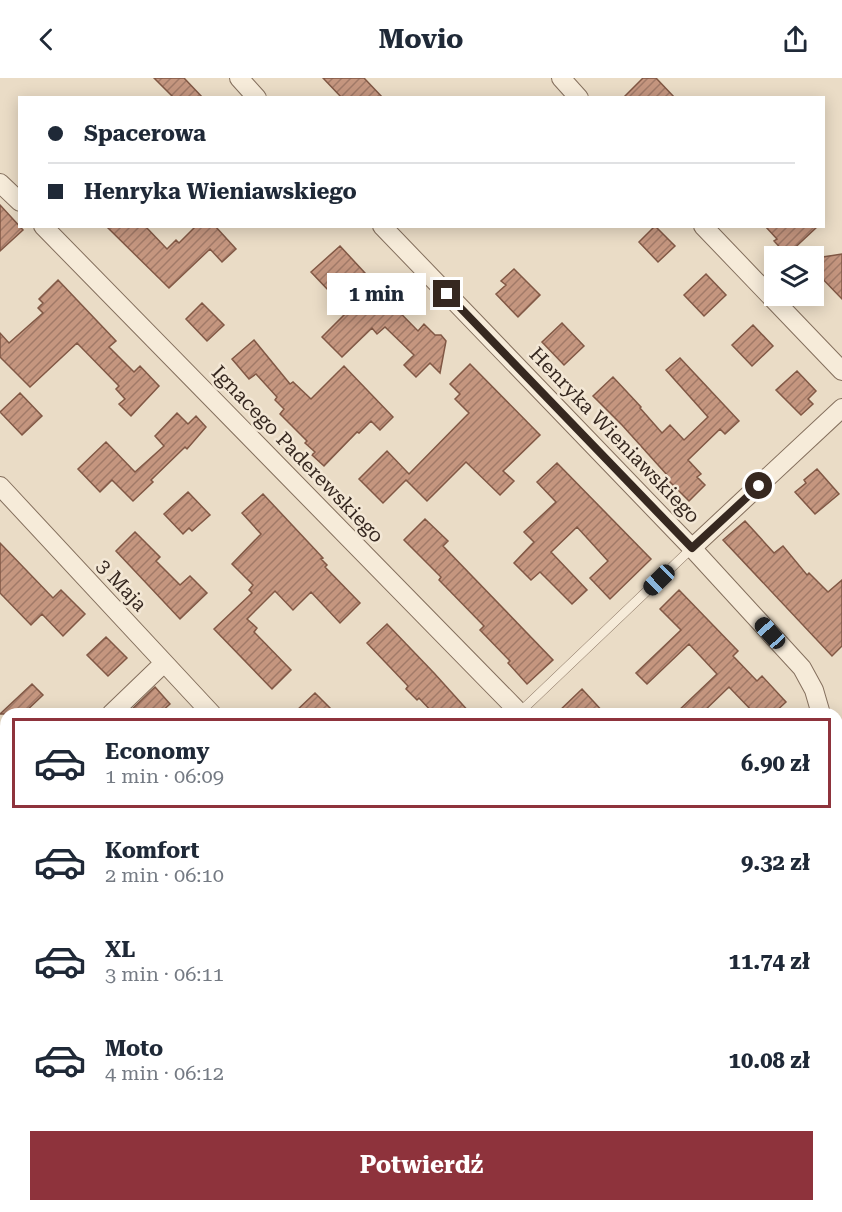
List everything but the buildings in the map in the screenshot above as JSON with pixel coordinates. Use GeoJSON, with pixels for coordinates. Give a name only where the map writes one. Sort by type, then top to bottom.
{"type":"FeatureCollection","features":[{"type":"Feature","properties":{"kind":"street"},"geometry":{"type":"LineString","coordinates":[[239,78],[256,96]]}},
{"type":"Feature","properties":{"kind":"street"},"geometry":{"type":"LineString","coordinates":[[561,78],[577,96]]}},
{"type":"Feature","properties":{"kind":"street"},"geometry":{"type":"LineString","coordinates":[[0,183],[18,200]]}},
{"type":"Feature","properties":{"kind":"street","name":"Ignacego Paderewskiego"},"geometry":{"type":"LineString","coordinates":[[45,228],[515,708]]}},
{"type":"Feature","properties":{"kind":"street","name":"Henryka Wieniawskiego"},"geometry":{"type":"LineString","coordinates":[[384,228],[692,548],[802,668],[814,690],[819,708]]}},
{"type":"Feature","properties":{"kind":"street"},"geometry":{"type":"LineString","coordinates":[[705,228],[842,371]]}},
{"type":"Feature","properties":{"kind":"street"},"geometry":{"type":"LineString","coordinates":[[692,548],[842,408]]}},
{"type":"Feature","properties":{"kind":"street","name":"3 Maja"},"geometry":{"type":"LineString","coordinates":[[0,486],[206,708]]}},
{"type":"Feature","properties":{"kind":"street"},"geometry":{"type":"LineString","coordinates":[[117,708],[164,663]]}},
{"type":"Feature","properties":{"kind":"lane"},"geometry":{"type":"LineString","coordinates":[[525,708],[692,548]]}},
{"type":"Feature","properties":{"kind":"route"},"geometry":{"type":"LineString","coordinates":[[447,294],[692,548],[759,486]]}}]}
